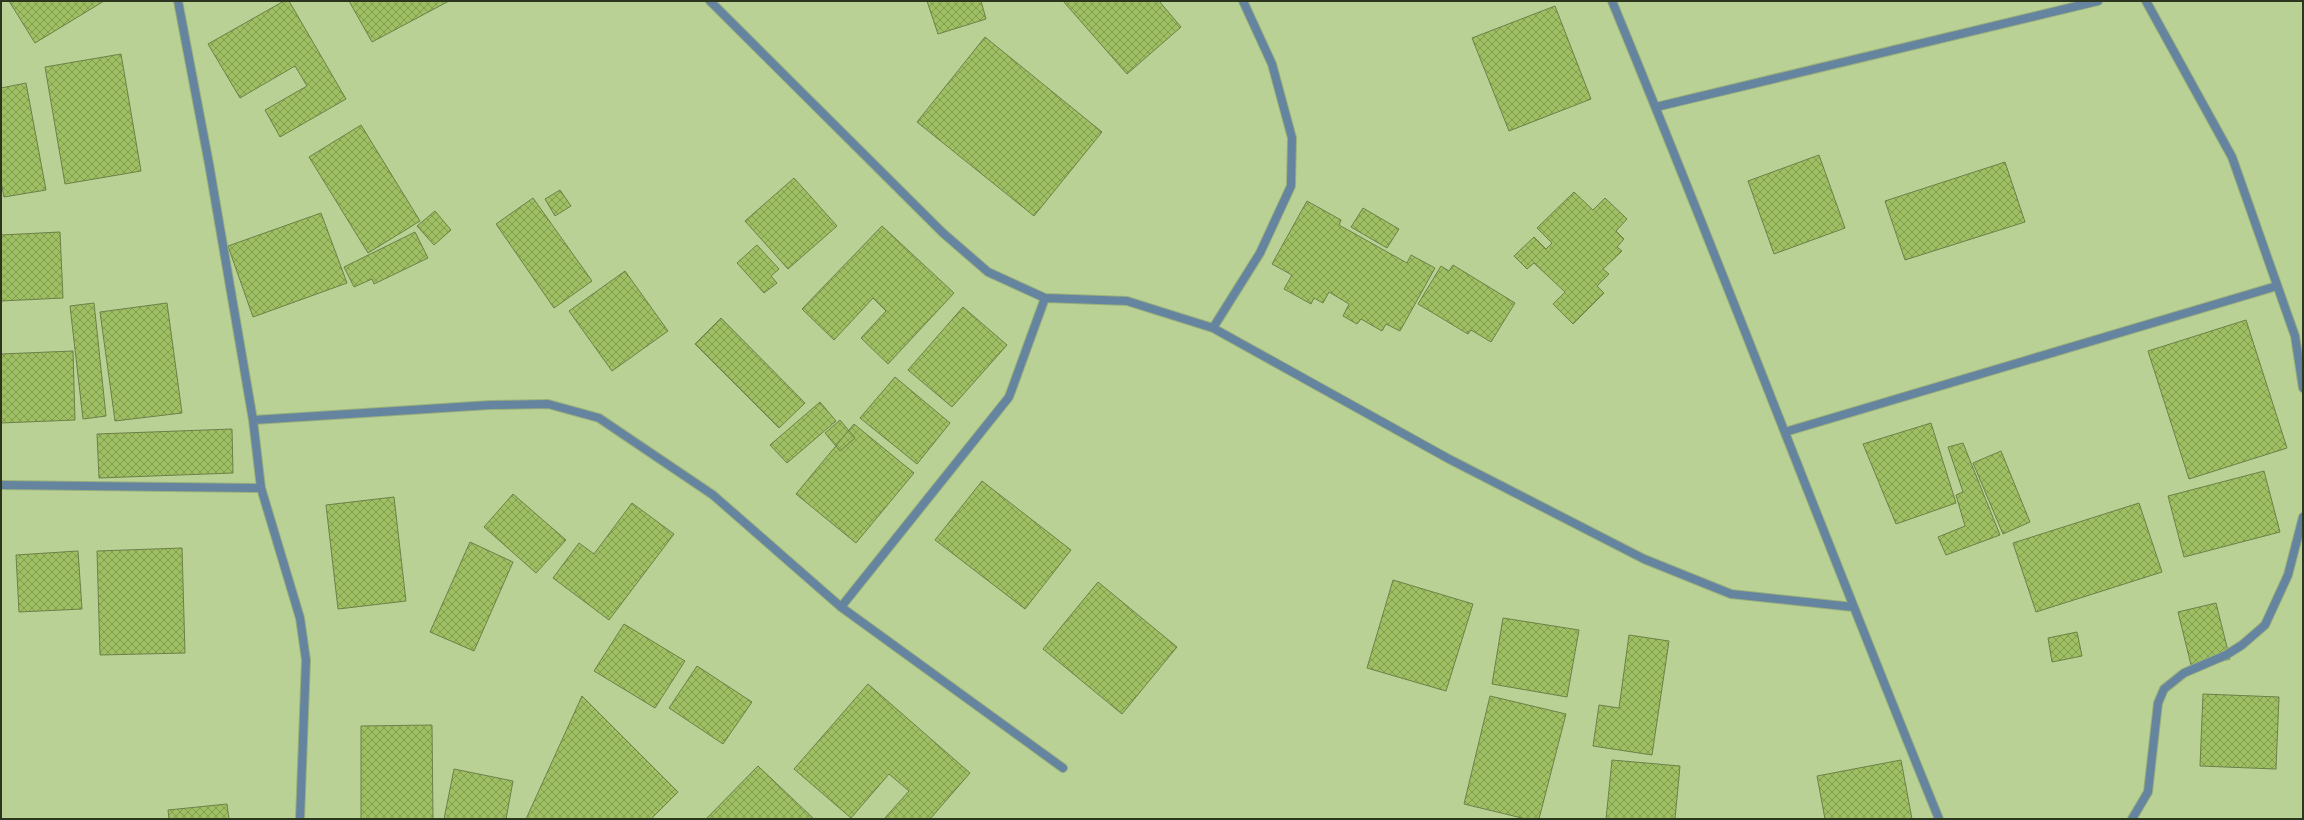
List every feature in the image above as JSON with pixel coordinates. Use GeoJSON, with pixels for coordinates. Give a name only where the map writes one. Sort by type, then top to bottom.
{"type":"FeatureCollection","features":[{"type":"Feature","properties":{"kind":"street"},"geometry":{"type":"LineString","coordinates":[[178,1],[253,420],[261,488],[300,618],[306,660],[300,819]]}},
{"type":"Feature","properties":{"kind":"street"},"geometry":{"type":"LineString","coordinates":[[710,1],[943,233],[988,272],[1045,298],[1126,301],[1213,328],[1449,459],[1644,559],[1731,594],[1853,607]]}},
{"type":"Feature","properties":{"kind":"street"},"geometry":{"type":"LineString","coordinates":[[1213,328],[1260,253],[1291,186],[1292,138],[1272,64],[1243,1]]}},
{"type":"Feature","properties":{"kind":"street"},"geometry":{"type":"LineString","coordinates":[[1612,1],[1656,107],[1853,607],[1939,819]]}},
{"type":"Feature","properties":{"kind":"street"},"geometry":{"type":"LineString","coordinates":[[1656,107],[2098,1]]}},
{"type":"Feature","properties":{"kind":"street"},"geometry":{"type":"LineString","coordinates":[[2146,1],[2232,156],[2295,336],[2303,388]]}},
{"type":"Feature","properties":{"kind":"street"},"geometry":{"type":"LineString","coordinates":[[1785,432],[2277,286]]}},
{"type":"Feature","properties":{"kind":"street"},"geometry":{"type":"LineString","coordinates":[[841,608],[1009,397],[1045,298]]}},
{"type":"Feature","properties":{"kind":"street"},"geometry":{"type":"LineString","coordinates":[[253,420],[548,404],[599,418],[713,495],[841,608],[1063,768]]}},
{"type":"Feature","properties":{"kind":"street"},"geometry":{"type":"LineString","coordinates":[[1,486],[261,488]]}},
{"type":"Feature","properties":{"kind":"street"},"geometry":{"type":"LineString","coordinates":[[2132,819],[2148,792],[2158,704],[2164,689],[2184,673],[2226,655],[2242,645],[2265,625],[2288,575],[2303,517]]}},
{"type":"Feature","properties":{"kind":"building"},"geometry":{"type":"Polygon","coordinates":[[[9,1],[104,1],[35,43],[9,1]]]}},
{"type":"Feature","properties":{"kind":"building"},"geometry":{"type":"Polygon","coordinates":[[[284,1],[289,1],[346,99],[280,137],[265,110],[307,86],[295,66],[240,98],[208,44],[284,1]]]}},
{"type":"Feature","properties":{"kind":"building"},"geometry":{"type":"Polygon","coordinates":[[[349,1],[449,1],[372,42],[349,1]]]}},
{"type":"Feature","properties":{"kind":"building"},"geometry":{"type":"Polygon","coordinates":[[[927,1],[981,1],[986,19],[938,34],[927,1]]]}},
{"type":"Feature","properties":{"kind":"building"},"geometry":{"type":"Polygon","coordinates":[[[1063,1],[1159,1],[1181,27],[1127,74],[1063,1]]]}},
{"type":"Feature","properties":{"kind":"building"},"geometry":{"type":"Polygon","coordinates":[[[1555,6],[1591,99],[1509,131],[1472,38],[1555,6]]]}},
{"type":"Feature","properties":{"kind":"building"},"geometry":{"type":"Polygon","coordinates":[[[985,37],[1102,132],[1034,216],[917,122],[985,37]]]}},
{"type":"Feature","properties":{"kind":"building"},"geometry":{"type":"Polygon","coordinates":[[[121,54],[141,171],[65,184],[45,67],[121,54]]]}},
{"type":"Feature","properties":{"kind":"building"},"geometry":{"type":"Polygon","coordinates":[[[26,83],[46,190],[4,197],[1,182],[1,88],[26,83]]]}},
{"type":"Feature","properties":{"kind":"building"},"geometry":{"type":"Polygon","coordinates":[[[361,125],[420,221],[368,253],[309,157],[361,125]]]}},
{"type":"Feature","properties":{"kind":"building"},"geometry":{"type":"Polygon","coordinates":[[[1819,155],[1845,228],[1774,254],[1748,181],[1819,155]]]}},
{"type":"Feature","properties":{"kind":"building"},"geometry":{"type":"Polygon","coordinates":[[[2005,162],[2025,222],[1905,260],[1885,201],[2005,162]]]}},
{"type":"Feature","properties":{"kind":"building"},"geometry":{"type":"Polygon","coordinates":[[[794,178],[837,226],[788,269],[745,221],[794,178]]]}},
{"type":"Feature","properties":{"kind":"building"},"geometry":{"type":"Polygon","coordinates":[[[560,190],[571,206],[555,216],[545,199],[560,190]]]}},
{"type":"Feature","properties":{"kind":"building"},"geometry":{"type":"Polygon","coordinates":[[[1574,192],[1593,210],[1605,198],[1627,219],[1616,231],[1624,239],[1617,247],[1622,251],[1603,269],[1609,274],[1597,286],[1604,293],[1573,324],[1553,304],[1565,292],[1534,263],[1527,269],[1514,256],[1534,237],[1546,249],[1552,243],[1537,228],[1574,192]]]}},
{"type":"Feature","properties":{"kind":"building"},"geometry":{"type":"Polygon","coordinates":[[[533,198],[592,281],[554,308],[496,224],[533,198]]]}},
{"type":"Feature","properties":{"kind":"building"},"geometry":{"type":"Polygon","coordinates":[[[1307,201],[1341,220],[1339,225],[1407,263],[1411,255],[1435,268],[1400,331],[1386,324],[1382,331],[1361,319],[1357,324],[1343,316],[1349,304],[1329,292],[1323,303],[1314,298],[1311,304],[1284,289],[1292,275],[1272,264],[1307,201]]]}},
{"type":"Feature","properties":{"kind":"building"},"geometry":{"type":"Polygon","coordinates":[[[1363,208],[1399,229],[1387,248],[1351,227],[1363,208]]]}},
{"type":"Feature","properties":{"kind":"building"},"geometry":{"type":"Polygon","coordinates":[[[435,211],[451,230],[434,245],[417,226],[435,211]]]}},
{"type":"Feature","properties":{"kind":"building"},"geometry":{"type":"Polygon","coordinates":[[[321,213],[347,283],[253,317],[228,246],[321,213]]]}},
{"type":"Feature","properties":{"kind":"building"},"geometry":{"type":"Polygon","coordinates":[[[882,226],[954,293],[888,364],[861,338],[886,311],[873,298],[834,340],[802,309],[882,226]]]}},
{"type":"Feature","properties":{"kind":"building"},"geometry":{"type":"Polygon","coordinates":[[[60,232],[63,298],[1,301],[1,235],[60,232]]]}},
{"type":"Feature","properties":{"kind":"building"},"geometry":{"type":"Polygon","coordinates":[[[415,232],[428,258],[374,284],[372,279],[354,287],[344,267],[415,232]]]}},
{"type":"Feature","properties":{"kind":"building"},"geometry":{"type":"Polygon","coordinates":[[[757,245],[779,269],[771,276],[777,283],[764,293],[737,263],[757,245]]]}},
{"type":"Feature","properties":{"kind":"building"},"geometry":{"type":"Polygon","coordinates":[[[1453,265],[1515,303],[1491,342],[1471,330],[1468,334],[1418,304],[1441,266],[1449,271],[1453,265]]]}},
{"type":"Feature","properties":{"kind":"building"},"geometry":{"type":"Polygon","coordinates":[[[625,271],[668,331],[612,371],[569,311],[625,271]]]}},
{"type":"Feature","properties":{"kind":"building"},"geometry":{"type":"Polygon","coordinates":[[[94,303],[106,416],[83,419],[70,306],[94,303]]]}},
{"type":"Feature","properties":{"kind":"building"},"geometry":{"type":"Polygon","coordinates":[[[167,303],[182,413],[115,421],[100,312],[167,303]]]}},
{"type":"Feature","properties":{"kind":"building"},"geometry":{"type":"Polygon","coordinates":[[[963,307],[1007,345],[952,407],[908,370],[963,307]]]}},
{"type":"Feature","properties":{"kind":"building"},"geometry":{"type":"Polygon","coordinates":[[[721,318],[805,403],[779,428],[695,344],[721,318]]]}},
{"type":"Feature","properties":{"kind":"building"},"geometry":{"type":"Polygon","coordinates":[[[2246,320],[2287,448],[2189,479],[2148,351],[2246,320]]]}},
{"type":"Feature","properties":{"kind":"building"},"geometry":{"type":"Polygon","coordinates":[[[73,351],[75,420],[1,423],[1,354],[73,351]]]}},
{"type":"Feature","properties":{"kind":"building"},"geometry":{"type":"Polygon","coordinates":[[[895,377],[950,423],[917,464],[860,418],[895,377]]]}},
{"type":"Feature","properties":{"kind":"building"},"geometry":{"type":"Polygon","coordinates":[[[820,402],[836,421],[787,463],[770,445],[820,402]]]}},
{"type":"Feature","properties":{"kind":"building"},"geometry":{"type":"Polygon","coordinates":[[[840,420],[855,438],[840,451],[825,433],[840,420]]]}},
{"type":"Feature","properties":{"kind":"building"},"geometry":{"type":"Polygon","coordinates":[[[1931,423],[1956,503],[1896,524],[1863,444],[1931,423]]]}},
{"type":"Feature","properties":{"kind":"building"},"geometry":{"type":"Polygon","coordinates":[[[854,424],[914,473],[856,543],[796,494],[854,424]]]}},
{"type":"Feature","properties":{"kind":"building"},"geometry":{"type":"Polygon","coordinates":[[[232,429],[233,473],[99,478],[97,434],[232,429]]]}},
{"type":"Feature","properties":{"kind":"building"},"geometry":{"type":"Polygon","coordinates":[[[1963,443],[2000,535],[1946,555],[1938,537],[1965,526],[1956,495],[1963,492],[1948,447],[1963,443]]]}},
{"type":"Feature","properties":{"kind":"building"},"geometry":{"type":"Polygon","coordinates":[[[2001,451],[2030,522],[2003,534],[1973,463],[2001,451]]]}},
{"type":"Feature","properties":{"kind":"building"},"geometry":{"type":"Polygon","coordinates":[[[2264,471],[2280,532],[2184,557],[2168,496],[2264,471]]]}},
{"type":"Feature","properties":{"kind":"building"},"geometry":{"type":"Polygon","coordinates":[[[982,481],[1071,550],[1025,609],[935,540],[982,481]]]}},
{"type":"Feature","properties":{"kind":"building"},"geometry":{"type":"Polygon","coordinates":[[[513,494],[566,540],[536,573],[484,527],[513,494]]]}},
{"type":"Feature","properties":{"kind":"building"},"geometry":{"type":"Polygon","coordinates":[[[394,497],[406,601],[338,609],[326,505],[394,497]]]}},
{"type":"Feature","properties":{"kind":"building"},"geometry":{"type":"Polygon","coordinates":[[[632,503],[674,534],[609,620],[553,578],[579,543],[594,554],[632,503]]]}},
{"type":"Feature","properties":{"kind":"building"},"geometry":{"type":"Polygon","coordinates":[[[2139,503],[2162,572],[2036,612],[2013,543],[2139,503]]]}},
{"type":"Feature","properties":{"kind":"building"},"geometry":{"type":"Polygon","coordinates":[[[470,542],[513,562],[474,651],[430,632],[470,542]]]}},
{"type":"Feature","properties":{"kind":"building"},"geometry":{"type":"Polygon","coordinates":[[[182,548],[185,653],[100,655],[97,551],[182,548]]]}},
{"type":"Feature","properties":{"kind":"building"},"geometry":{"type":"Polygon","coordinates":[[[78,551],[82,609],[19,612],[16,555],[78,551]]]}},
{"type":"Feature","properties":{"kind":"building"},"geometry":{"type":"Polygon","coordinates":[[[1393,580],[1473,604],[1446,691],[1367,668],[1393,580]]]}},
{"type":"Feature","properties":{"kind":"building"},"geometry":{"type":"Polygon","coordinates":[[[1098,582],[1177,647],[1122,714],[1043,649],[1098,582]]]}},
{"type":"Feature","properties":{"kind":"building"},"geometry":{"type":"Polygon","coordinates":[[[2216,603],[2230,659],[2192,669],[2178,612],[2216,603]]]}},
{"type":"Feature","properties":{"kind":"building"},"geometry":{"type":"Polygon","coordinates":[[[1503,618],[1579,630],[1567,697],[1492,684],[1503,618]]]}},
{"type":"Feature","properties":{"kind":"building"},"geometry":{"type":"Polygon","coordinates":[[[624,624],[685,661],[655,708],[594,671],[624,624]]]}},
{"type":"Feature","properties":{"kind":"building"},"geometry":{"type":"Polygon","coordinates":[[[2077,632],[2082,656],[2052,662],[2048,638],[2077,632]]]}},
{"type":"Feature","properties":{"kind":"building"},"geometry":{"type":"Polygon","coordinates":[[[1629,635],[1669,641],[1652,755],[1593,746],[1599,705],[1619,708],[1629,635]]]}},
{"type":"Feature","properties":{"kind":"building"},"geometry":{"type":"Polygon","coordinates":[[[697,666],[752,702],[723,744],[669,708],[697,666]]]}},
{"type":"Feature","properties":{"kind":"building"},"geometry":{"type":"Polygon","coordinates":[[[868,684],[970,773],[930,819],[884,819],[909,791],[889,774],[851,818],[794,769],[868,684]]]}},
{"type":"Feature","properties":{"kind":"building"},"geometry":{"type":"Polygon","coordinates":[[[2203,694],[2279,697],[2276,769],[2200,766],[2203,694]]]}},
{"type":"Feature","properties":{"kind":"building"},"geometry":{"type":"Polygon","coordinates":[[[582,696],[678,792],[651,819],[526,819],[582,696]]]}},
{"type":"Feature","properties":{"kind":"building"},"geometry":{"type":"Polygon","coordinates":[[[1490,696],[1566,714],[1539,819],[1526,819],[1464,804],[1490,696]]]}},
{"type":"Feature","properties":{"kind":"building"},"geometry":{"type":"Polygon","coordinates":[[[432,725],[433,819],[361,819],[361,726],[432,725]]]}},
{"type":"Feature","properties":{"kind":"building"},"geometry":{"type":"Polygon","coordinates":[[[1612,760],[1680,766],[1675,819],[1606,819],[1612,760]]]}},
{"type":"Feature","properties":{"kind":"building"},"geometry":{"type":"Polygon","coordinates":[[[1901,760],[1912,819],[1825,819],[1817,776],[1901,760]]]}},
{"type":"Feature","properties":{"kind":"building"},"geometry":{"type":"Polygon","coordinates":[[[758,766],[814,819],[706,819],[758,766]]]}},
{"type":"Feature","properties":{"kind":"building"},"geometry":{"type":"Polygon","coordinates":[[[454,769],[513,781],[506,819],[444,819],[454,769]]]}},
{"type":"Feature","properties":{"kind":"building"},"geometry":{"type":"Polygon","coordinates":[[[227,804],[229,819],[169,819],[168,810],[227,804]]]}}]}
